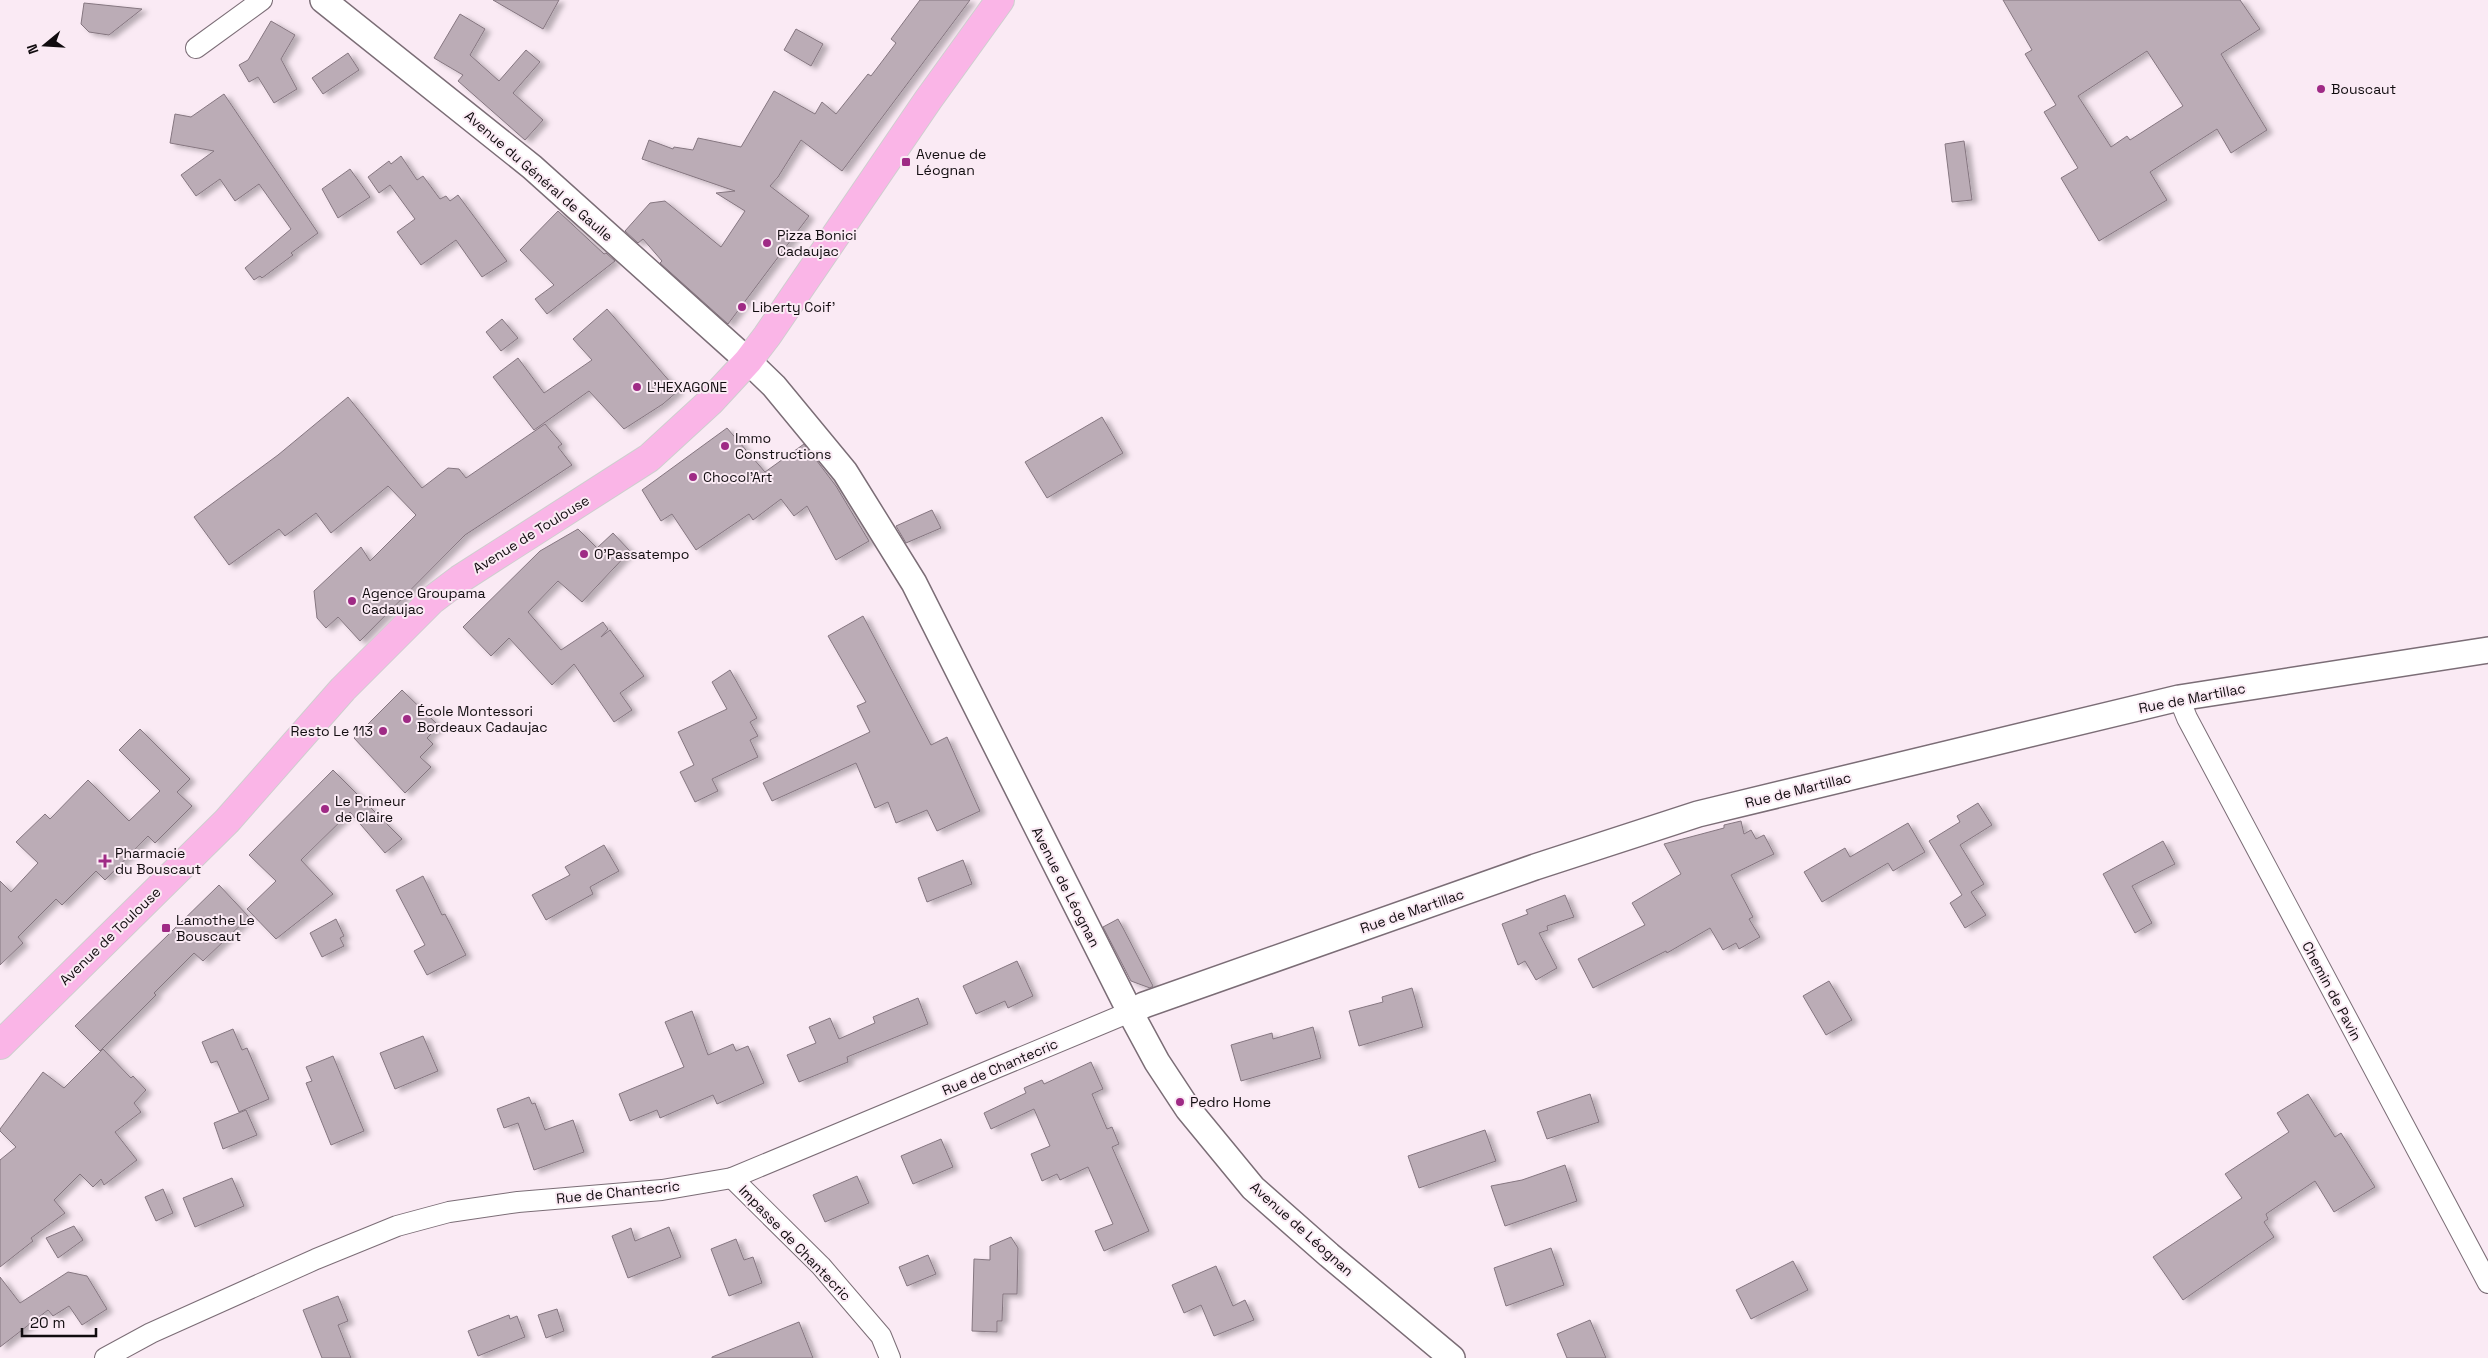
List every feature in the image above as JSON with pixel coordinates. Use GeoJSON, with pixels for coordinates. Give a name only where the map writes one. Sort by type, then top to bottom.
{"type":"FeatureCollection","features":[{"type":"Feature","properties":{"kind":"main road","name":"Avenue de Toulouse"},"geometry":{"type":"LineString","coordinates":[[0,1045],[227,821],[315,720],[432,600],[460,579],[649,458],[710,402],[748,361],[1000,0]]}},
{"type":"Feature","properties":{"kind":"street"},"geometry":{"type":"LineString","coordinates":[[196,48],[262,0]]}},
{"type":"Feature","properties":{"kind":"street","name":"Avenue du Général de Gaulle"},"geometry":{"type":"LineString","coordinates":[[323,0],[532,167],[748,361]]}},
{"type":"Feature","properties":{"kind":"street","name":"Avenue de Léognan"},"geometry":{"type":"LineString","coordinates":[[748,361],[774,386],[845,472],[914,584],[1130,1012],[1158,1062],[1188,1109],[1253,1188],[1329,1255],[1452,1358]]}},
{"type":"Feature","properties":{"kind":"street","name":"Rue de Martillac"},"geometry":{"type":"LineString","coordinates":[[1130,1012],[1154,1001],[1535,867],[1698,814],[2178,698],[2488,650]]}},
{"type":"Feature","properties":{"kind":"street","name":"Chemin de Pavin"},"geometry":{"type":"LineString","coordinates":[[2178,698],[2191,726],[2488,1283]]}},
{"type":"Feature","properties":{"kind":"street","name":"Rue de Chantecric"},"geometry":{"type":"LineString","coordinates":[[105,1358],[151,1333],[316,1259],[414,1222],[459,1210],[518,1202],[662,1190],[732,1178],[1130,1012]]}},
{"type":"Feature","properties":{"kind":"street","name":"Impasse de Chantecric"},"geometry":{"type":"LineString","coordinates":[[732,1178],[821,1266],[881,1336],[890,1358]]}},
{"type":"Feature","properties":{"kind":"building"},"geometry":{"type":"Polygon","coordinates":[[[493,0],[559,0],[543,29],[493,0]]]}},
{"type":"Feature","properties":{"kind":"building"},"geometry":{"type":"Polygon","coordinates":[[[920,0],[970,0],[842,171],[801,140],[778,177],[770,186],[809,216],[728,324],[660,263],[662,261],[643,239],[638,243],[625,231],[650,203],[665,201],[721,247],[745,211],[716,193],[735,191],[642,159],[649,140],[673,149],[674,147],[693,150],[698,138],[741,147],[774,91],[815,114],[822,102],[836,114],[868,74],[871,76],[896,43],[891,39],[920,0]]]}},
{"type":"Feature","properties":{"kind":"building"},"geometry":{"type":"Polygon","coordinates":[[[2003,0],[2240,0],[2260,29],[2221,54],[2267,130],[2231,153],[2217,129],[2150,172],[2167,200],[2099,241],[2061,178],[2078,168],[2044,112],[2056,105],[2025,54],[2032,50],[2003,0]],[[2147,51],[2078,96],[2111,147],[2127,136],[2130,140],[2183,106],[2147,51]]]}},
{"type":"Feature","properties":{"kind":"building"},"geometry":{"type":"Polygon","coordinates":[[[84,3],[142,9],[109,35],[89,32],[81,24],[84,3]]]}},
{"type":"Feature","properties":{"kind":"building"},"geometry":{"type":"Polygon","coordinates":[[[460,14],[485,29],[470,55],[499,81],[526,50],[540,62],[513,93],[543,120],[525,140],[458,81],[463,75],[434,58],[460,14]]]}},
{"type":"Feature","properties":{"kind":"building"},"geometry":{"type":"Polygon","coordinates":[[[271,21],[295,35],[281,59],[297,89],[274,103],[258,77],[249,82],[239,65],[248,60],[271,21]]]}},
{"type":"Feature","properties":{"kind":"building"},"geometry":{"type":"Polygon","coordinates":[[[796,29],[823,44],[811,66],[784,50],[796,29]]]}},
{"type":"Feature","properties":{"kind":"building"},"geometry":{"type":"Polygon","coordinates":[[[348,53],[359,70],[323,94],[312,78],[348,53]]]}},
{"type":"Feature","properties":{"kind":"building"},"geometry":{"type":"Polygon","coordinates":[[[224,94],[318,233],[262,278],[260,276],[254,280],[245,268],[291,229],[259,184],[235,201],[220,179],[196,196],[181,175],[214,151],[170,143],[175,114],[191,117],[224,94]]]}},
{"type":"Feature","properties":{"kind":"building"},"geometry":{"type":"Polygon","coordinates":[[[1964,141],[1972,200],[1952,202],[1945,144],[1964,141]]]}},
{"type":"Feature","properties":{"kind":"building"},"geometry":{"type":"Polygon","coordinates":[[[401,156],[417,180],[423,176],[440,199],[446,196],[450,201],[458,195],[507,261],[482,277],[456,240],[421,265],[397,232],[415,219],[390,185],[379,193],[368,177],[389,161],[391,164],[401,156]]]}},
{"type":"Feature","properties":{"kind":"building"},"geometry":{"type":"Polygon","coordinates":[[[350,169],[370,197],[338,218],[322,189],[350,169]]]}},
{"type":"Feature","properties":{"kind":"building"},"geometry":{"type":"Polygon","coordinates":[[[558,211],[604,254],[606,253],[615,261],[547,314],[535,299],[554,285],[520,250],[558,211]]]}},
{"type":"Feature","properties":{"kind":"building"},"geometry":{"type":"Polygon","coordinates":[[[607,309],[678,391],[663,404],[624,429],[589,391],[534,430],[493,377],[518,358],[544,393],[592,360],[573,339],[607,309]]]}},
{"type":"Feature","properties":{"kind":"building"},"geometry":{"type":"Polygon","coordinates":[[[502,319],[518,338],[501,351],[486,332],[502,319]]]}},
{"type":"Feature","properties":{"kind":"building"},"geometry":{"type":"Polygon","coordinates":[[[348,397],[422,488],[448,468],[459,469],[466,478],[545,424],[562,444],[558,447],[572,465],[465,535],[360,641],[338,617],[326,628],[317,618],[314,591],[361,547],[370,561],[416,515],[388,486],[331,533],[316,513],[285,536],[279,529],[229,565],[194,517],[278,455],[348,397]]]}},
{"type":"Feature","properties":{"kind":"building"},"geometry":{"type":"Polygon","coordinates":[[[1102,417],[1123,453],[1047,498],[1025,462],[1102,417]]]}},
{"type":"Feature","properties":{"kind":"building"},"geometry":{"type":"Polygon","coordinates":[[[727,428],[765,472],[804,444],[836,486],[869,541],[836,560],[807,506],[794,516],[781,499],[753,520],[749,514],[696,550],[672,514],[661,521],[642,490],[727,428]]]}},
{"type":"Feature","properties":{"kind":"building"},"geometry":{"type":"Polygon","coordinates":[[[932,510],[941,528],[906,543],[896,526],[932,510]]]}},
{"type":"Feature","properties":{"kind":"building"},"geometry":{"type":"Polygon","coordinates":[[[578,529],[597,548],[613,533],[630,551],[582,602],[558,581],[528,612],[561,650],[603,622],[608,629],[601,637],[610,630],[644,676],[620,693],[632,710],[614,722],[574,664],[552,685],[509,638],[491,656],[463,627],[540,551],[578,529]]]}},
{"type":"Feature","properties":{"kind":"building"},"geometry":{"type":"Polygon","coordinates":[[[863,616],[931,745],[947,737],[980,811],[937,831],[927,810],[896,823],[888,802],[875,808],[856,763],[772,801],[763,783],[870,732],[857,706],[866,702],[828,636],[863,616]]]}},
{"type":"Feature","properties":{"kind":"building"},"geometry":{"type":"Polygon","coordinates":[[[730,670],[757,718],[750,722],[758,736],[750,740],[758,757],[712,779],[718,791],[695,802],[680,772],[694,765],[678,732],[727,709],[712,682],[730,670]]]}},
{"type":"Feature","properties":{"kind":"building"},"geometry":{"type":"Polygon","coordinates":[[[402,690],[439,726],[427,738],[433,744],[420,757],[431,767],[405,793],[354,738],[402,690]]]}},
{"type":"Feature","properties":{"kind":"building"},"geometry":{"type":"Polygon","coordinates":[[[140,729],[190,779],[177,792],[192,806],[155,843],[148,836],[105,880],[96,871],[62,905],[56,899],[18,937],[23,943],[0,965],[0,881],[11,892],[38,863],[16,842],[45,814],[50,819],[88,780],[129,821],[160,791],[119,750],[140,729]]]}},
{"type":"Feature","properties":{"kind":"building"},"geometry":{"type":"Polygon","coordinates":[[[333,770],[402,839],[385,853],[350,812],[301,860],[333,894],[276,939],[247,909],[276,881],[249,855],[333,770]]]}},
{"type":"Feature","properties":{"kind":"building"},"geometry":{"type":"Polygon","coordinates":[[[1978,803],[1992,825],[1960,845],[1984,884],[1971,892],[1986,915],[1965,928],[1950,903],[1962,895],[1929,841],[1960,822],[1957,816],[1978,803]]]}},
{"type":"Feature","properties":{"kind":"building"},"geometry":{"type":"Polygon","coordinates":[[[1741,821],[1744,834],[1751,830],[1756,839],[1764,835],[1774,854],[1731,875],[1753,917],[1749,919],[1760,937],[1739,949],[1736,943],[1723,950],[1710,928],[1667,953],[1666,951],[1593,988],[1578,959],[1645,925],[1632,903],[1681,874],[1664,844],[1724,828],[1724,825],[1741,821]]]}},
{"type":"Feature","properties":{"kind":"building"},"geometry":{"type":"Polygon","coordinates":[[[1908,823],[1925,852],[1893,871],[1888,863],[1822,902],[1804,872],[1845,848],[1850,857],[1908,823]]]}},
{"type":"Feature","properties":{"kind":"building"},"geometry":{"type":"Polygon","coordinates":[[[2163,841],[2175,864],[2132,886],[2152,923],[2135,933],[2103,874],[2163,841]]]}},
{"type":"Feature","properties":{"kind":"building"},"geometry":{"type":"Polygon","coordinates":[[[604,845],[619,871],[590,887],[593,894],[546,920],[532,895],[570,875],[565,867],[604,845]]]}},
{"type":"Feature","properties":{"kind":"building"},"geometry":{"type":"Polygon","coordinates":[[[963,860],[972,884],[927,902],[918,878],[963,860]]]}},
{"type":"Feature","properties":{"kind":"building"},"geometry":{"type":"Polygon","coordinates":[[[423,876],[442,915],[445,914],[466,955],[427,975],[414,951],[425,945],[396,890],[423,876]]]}},
{"type":"Feature","properties":{"kind":"building"},"geometry":{"type":"Polygon","coordinates":[[[219,885],[249,917],[203,961],[194,953],[154,993],[156,995],[100,1051],[75,1026],[219,885]]]}},
{"type":"Feature","properties":{"kind":"building"},"geometry":{"type":"Polygon","coordinates":[[[1565,895],[1574,917],[1547,926],[1548,930],[1539,933],[1557,968],[1536,980],[1525,961],[1518,965],[1502,924],[1528,914],[1526,910],[1565,895]]]}},
{"type":"Feature","properties":{"kind":"building"},"geometry":{"type":"Polygon","coordinates":[[[336,919],[344,936],[340,938],[344,946],[322,957],[310,933],[336,919]]]}},
{"type":"Feature","properties":{"kind":"building"},"geometry":{"type":"Polygon","coordinates":[[[1118,919],[1153,986],[1150,988],[1131,981],[1103,927],[1118,919]]]}},
{"type":"Feature","properties":{"kind":"building"},"geometry":{"type":"Polygon","coordinates":[[[1017,961],[1033,996],[1008,1008],[1005,1001],[976,1014],[963,986],[1017,961]]]}},
{"type":"Feature","properties":{"kind":"building"},"geometry":{"type":"Polygon","coordinates":[[[1829,981],[1852,1020],[1826,1035],[1803,996],[1829,981]]]}},
{"type":"Feature","properties":{"kind":"building"},"geometry":{"type":"Polygon","coordinates":[[[1412,988],[1423,1027],[1359,1046],[1349,1011],[1383,1002],[1382,997],[1412,988]]]}},
{"type":"Feature","properties":{"kind":"building"},"geometry":{"type":"Polygon","coordinates":[[[918,998],[928,1024],[847,1057],[848,1062],[799,1082],[787,1055],[816,1043],[809,1027],[830,1018],[839,1039],[875,1023],[873,1017],[918,998]]]}},
{"type":"Feature","properties":{"kind":"building"},"geometry":{"type":"Polygon","coordinates":[[[692,1011],[708,1055],[733,1044],[736,1051],[748,1046],[764,1083],[717,1104],[713,1095],[660,1118],[657,1110],[630,1121],[619,1094],[684,1067],[665,1022],[692,1011]]]}},
{"type":"Feature","properties":{"kind":"building"},"geometry":{"type":"Polygon","coordinates":[[[1313,1027],[1321,1058],[1241,1081],[1231,1045],[1272,1033],[1273,1039],[1313,1027]]]}},
{"type":"Feature","properties":{"kind":"building"},"geometry":{"type":"Polygon","coordinates":[[[233,1029],[242,1050],[247,1048],[269,1099],[239,1112],[217,1061],[211,1063],[202,1042],[233,1029]]]}},
{"type":"Feature","properties":{"kind":"building"},"geometry":{"type":"Polygon","coordinates":[[[423,1036],[438,1071],[395,1089],[380,1053],[423,1036]]]}},
{"type":"Feature","properties":{"kind":"building"},"geometry":{"type":"Polygon","coordinates":[[[103,1049],[131,1078],[133,1076],[146,1090],[134,1103],[141,1112],[115,1132],[137,1160],[104,1185],[101,1179],[93,1187],[80,1174],[54,1200],[65,1213],[31,1238],[33,1241],[0,1267],[0,1160],[16,1147],[0,1129],[43,1072],[64,1088],[103,1049]]]}},
{"type":"Feature","properties":{"kind":"building"},"geometry":{"type":"Polygon","coordinates":[[[333,1056],[364,1131],[331,1145],[306,1083],[312,1081],[306,1067],[333,1056]]]}},
{"type":"Feature","properties":{"kind":"building"},"geometry":{"type":"Polygon","coordinates":[[[1091,1062],[1103,1089],[1092,1094],[1107,1129],[1112,1127],[1119,1144],[1112,1147],[1149,1231],[1104,1251],[1095,1231],[1113,1224],[1088,1167],[1060,1180],[1057,1174],[1042,1181],[1031,1154],[1050,1146],[1034,1109],[991,1129],[984,1113],[1026,1093],[1024,1088],[1042,1080],[1044,1084],[1091,1062]]]}},
{"type":"Feature","properties":{"kind":"building"},"geometry":{"type":"Polygon","coordinates":[[[1590,1094],[1599,1122],[1547,1139],[1537,1112],[1590,1094]]]}},
{"type":"Feature","properties":{"kind":"building"},"geometry":{"type":"Polygon","coordinates":[[[2308,1094],[2335,1137],[2341,1133],[2375,1187],[2334,1212],[2315,1181],[2266,1214],[2268,1219],[2264,1222],[2274,1237],[2183,1300],[2153,1257],[2242,1198],[2225,1174],[2289,1132],[2277,1113],[2308,1094]]]}},
{"type":"Feature","properties":{"kind":"building"},"geometry":{"type":"Polygon","coordinates":[[[529,1097],[532,1104],[535,1103],[545,1130],[573,1120],[584,1152],[534,1170],[518,1123],[504,1128],[497,1109],[529,1097]]]}},
{"type":"Feature","properties":{"kind":"building"},"geometry":{"type":"Polygon","coordinates":[[[246,1110],[257,1135],[223,1149],[214,1123],[246,1110]]]}},
{"type":"Feature","properties":{"kind":"building"},"geometry":{"type":"Polygon","coordinates":[[[1485,1130],[1496,1161],[1419,1188],[1408,1156],[1485,1130]]]}},
{"type":"Feature","properties":{"kind":"building"},"geometry":{"type":"Polygon","coordinates":[[[941,1139],[953,1167],[913,1184],[901,1156],[941,1139]]]}},
{"type":"Feature","properties":{"kind":"building"},"geometry":{"type":"Polygon","coordinates":[[[1565,1165],[1577,1201],[1505,1226],[1491,1186],[1522,1180],[1565,1165]]]}},
{"type":"Feature","properties":{"kind":"building"},"geometry":{"type":"Polygon","coordinates":[[[857,1176],[869,1203],[825,1222],[813,1195],[857,1176]]]}},
{"type":"Feature","properties":{"kind":"building"},"geometry":{"type":"Polygon","coordinates":[[[232,1178],[244,1206],[195,1227],[183,1198],[232,1178]]]}},
{"type":"Feature","properties":{"kind":"building"},"geometry":{"type":"Polygon","coordinates":[[[163,1189],[173,1213],[156,1221],[145,1197],[163,1189]]]}},
{"type":"Feature","properties":{"kind":"building"},"geometry":{"type":"Polygon","coordinates":[[[74,1226],[83,1240],[58,1258],[46,1238],[74,1226]]]}},
{"type":"Feature","properties":{"kind":"building"},"geometry":{"type":"Polygon","coordinates":[[[669,1227],[681,1257],[628,1278],[612,1236],[631,1228],[635,1241],[669,1227]]]}},
{"type":"Feature","properties":{"kind":"building"},"geometry":{"type":"Polygon","coordinates":[[[1011,1237],[1018,1248],[1017,1294],[1003,1294],[1002,1321],[997,1321],[997,1332],[972,1331],[974,1259],[990,1260],[990,1246],[1011,1237]]]}},
{"type":"Feature","properties":{"kind":"building"},"geometry":{"type":"Polygon","coordinates":[[[736,1239],[744,1260],[753,1257],[762,1283],[729,1296],[711,1249],[736,1239]]]}},
{"type":"Feature","properties":{"kind":"building"},"geometry":{"type":"Polygon","coordinates":[[[1551,1248],[1564,1285],[1506,1306],[1494,1268],[1551,1248]]]}},
{"type":"Feature","properties":{"kind":"building"},"geometry":{"type":"Polygon","coordinates":[[[928,1255],[936,1274],[907,1286],[899,1267],[928,1255]]]}},
{"type":"Feature","properties":{"kind":"building"},"geometry":{"type":"Polygon","coordinates":[[[1793,1261],[1808,1290],[1751,1319],[1736,1290],[1793,1261]]]}},
{"type":"Feature","properties":{"kind":"building"},"geometry":{"type":"Polygon","coordinates":[[[1216,1266],[1233,1306],[1245,1300],[1254,1320],[1214,1336],[1201,1305],[1184,1313],[1172,1285],[1216,1266]]]}},
{"type":"Feature","properties":{"kind":"building"},"geometry":{"type":"Polygon","coordinates":[[[68,1272],[87,1276],[107,1309],[82,1325],[69,1306],[53,1316],[48,1310],[0,1347],[0,1277],[20,1303],[68,1272]]]}},
{"type":"Feature","properties":{"kind":"building"},"geometry":{"type":"Polygon","coordinates":[[[338,1296],[348,1321],[338,1325],[351,1358],[322,1358],[303,1310],[338,1296]]]}},
{"type":"Feature","properties":{"kind":"building"},"geometry":{"type":"Polygon","coordinates":[[[557,1309],[564,1331],[546,1338],[538,1315],[557,1309]]]}},
{"type":"Feature","properties":{"kind":"building"},"geometry":{"type":"Polygon","coordinates":[[[509,1315],[510,1319],[517,1316],[525,1337],[478,1356],[468,1331],[509,1315]]]}},
{"type":"Feature","properties":{"kind":"building"},"geometry":{"type":"Polygon","coordinates":[[[1590,1320],[1606,1358],[1567,1358],[1557,1334],[1590,1320]]]}},
{"type":"Feature","properties":{"kind":"building"},"geometry":{"type":"Polygon","coordinates":[[[799,1322],[813,1358],[712,1358],[712,1357],[799,1322]]]}},
{"type":"Feature","properties":{"kind":"place","name":"Bouscaut"},"geometry":{"type":"Point","coordinates":[2321,89]}},
{"type":"Feature","properties":{"kind":"place","name":"Avenue de Léognan"},"geometry":{"type":"Point","coordinates":[906,162]}},
{"type":"Feature","properties":{"kind":"place","name":"Pizza Bonici Cadaujac"},"geometry":{"type":"Point","coordinates":[767,243]}},
{"type":"Feature","properties":{"kind":"place","name":"Liberty Coif'"},"geometry":{"type":"Point","coordinates":[742,307]}},
{"type":"Feature","properties":{"kind":"place","name":"L'HEXAGONE"},"geometry":{"type":"Point","coordinates":[637,387]}},
{"type":"Feature","properties":{"kind":"place","name":"Immo Constructions"},"geometry":{"type":"Point","coordinates":[725,446]}},
{"type":"Feature","properties":{"kind":"place","name":"Chocol'Art"},"geometry":{"type":"Point","coordinates":[693,477]}},
{"type":"Feature","properties":{"kind":"place","name":"O'Passatempo"},"geometry":{"type":"Point","coordinates":[584,554]}},
{"type":"Feature","properties":{"kind":"place","name":"Agence Groupama Cadaujac"},"geometry":{"type":"Point","coordinates":[352,601]}},
{"type":"Feature","properties":{"kind":"place","name":"École Montessori Bordeaux Cadaujac"},"geometry":{"type":"Point","coordinates":[407,719]}},
{"type":"Feature","properties":{"kind":"place","name":"Resto Le 113"},"geometry":{"type":"Point","coordinates":[383,731]}},
{"type":"Feature","properties":{"kind":"place","name":"Le Primeur de Claire"},"geometry":{"type":"Point","coordinates":[325,809]}},
{"type":"Feature","properties":{"kind":"place","name":"Pharmacie du Bouscaut"},"geometry":{"type":"Point","coordinates":[105,861]}},
{"type":"Feature","properties":{"kind":"place","name":"Lamothe Le Bouscaut"},"geometry":{"type":"Point","coordinates":[166,928]}},
{"type":"Feature","properties":{"kind":"place","name":"Pedro Home"},"geometry":{"type":"Point","coordinates":[1180,1102]}}]}
